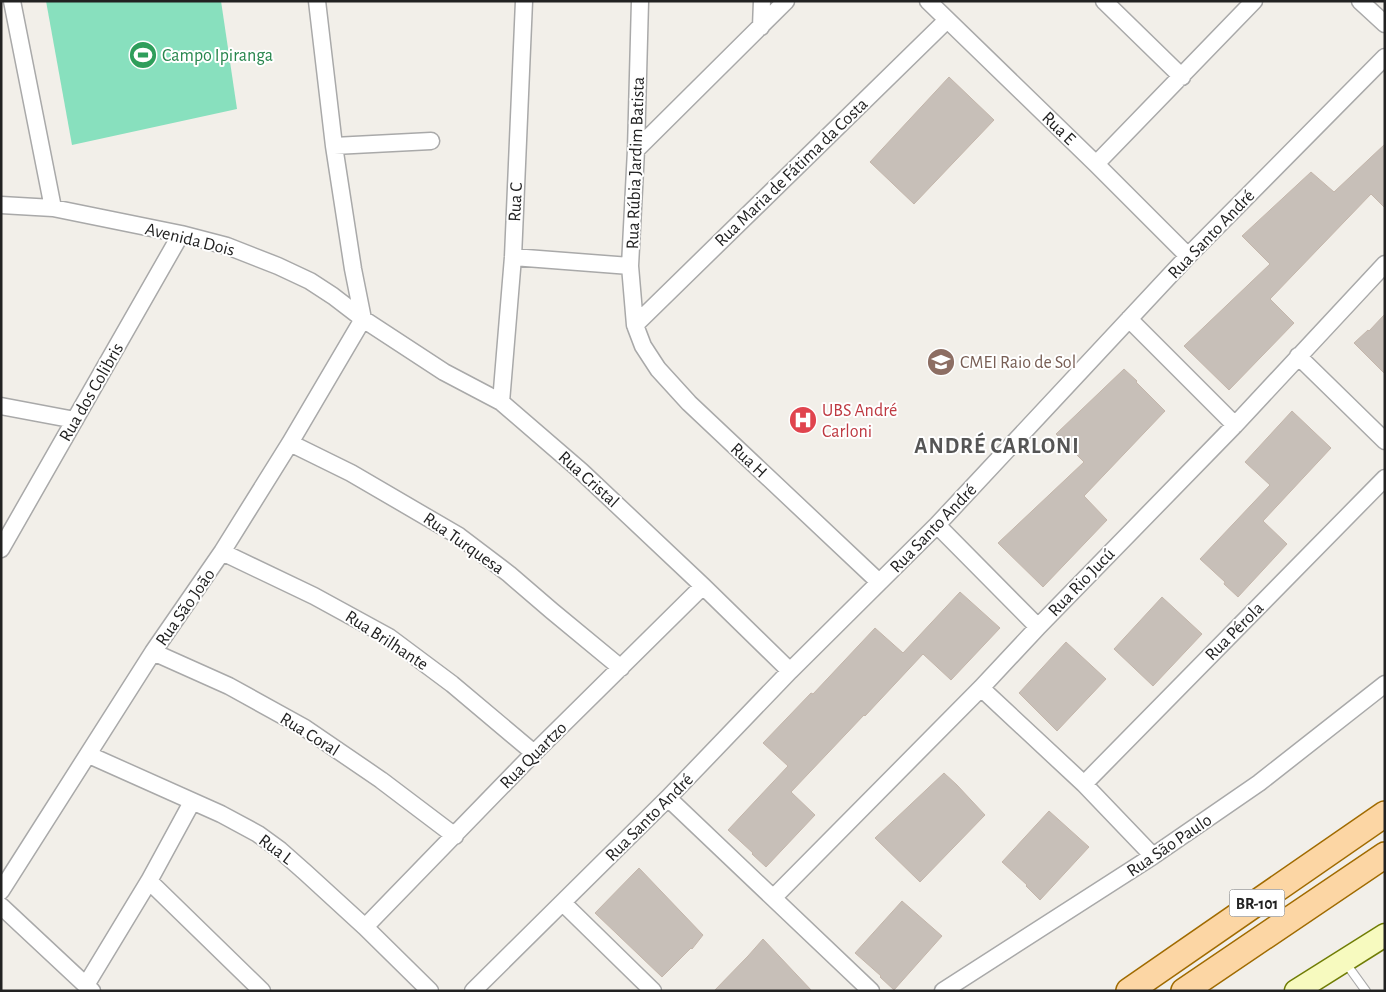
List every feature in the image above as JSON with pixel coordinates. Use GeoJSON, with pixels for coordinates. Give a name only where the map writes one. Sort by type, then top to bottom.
{"type":"FeatureCollection","features":[{"type":"Feature","properties":{"kind":"main road","name":"BR-101"},"geometry":{"type":"LineString","coordinates":[[1129,991],[1385,814]]}},
{"type":"Feature","properties":{"kind":"main road","name":"BR-101"},"geometry":{"type":"LineString","coordinates":[[1184,991],[1385,855]]}},
{"type":"Feature","properties":{"kind":"street"},"geometry":{"type":"LineString","coordinates":[[12,1],[53,208]]}},
{"type":"Feature","properties":{"kind":"street"},"geometry":{"type":"LineString","coordinates":[[317,1],[334,146],[353,269],[363,319]]}},
{"type":"Feature","properties":{"kind":"street","name":"Rua C"},"geometry":{"type":"LineString","coordinates":[[501,402],[513,257],[524,1]]}},
{"type":"Feature","properties":{"kind":"street","name":"Rua Rúbia Jardim Batista"},"geometry":{"type":"LineString","coordinates":[[635,325],[630,266],[636,150],[640,1]]}},
{"type":"Feature","properties":{"kind":"street"},"geometry":{"type":"LineString","coordinates":[[761,26],[762,1]]}},
{"type":"Feature","properties":{"kind":"street"},"geometry":{"type":"LineString","coordinates":[[636,150],[786,1]]}},
{"type":"Feature","properties":{"kind":"street","name":"Rua E"},"geometry":{"type":"LineString","coordinates":[[928,1],[1188,256]]}},
{"type":"Feature","properties":{"kind":"street"},"geometry":{"type":"LineString","coordinates":[[1104,1],[1182,77]]}},
{"type":"Feature","properties":{"kind":"street"},"geometry":{"type":"LineString","coordinates":[[1096,164],[1254,1]]}},
{"type":"Feature","properties":{"kind":"street"},"geometry":{"type":"LineString","coordinates":[[1360,1],[1385,24]]}},
{"type":"Feature","properties":{"kind":"street","name":"Rua Maria de Fátima da Costa"},"geometry":{"type":"LineString","coordinates":[[635,325],[947,20]]}},
{"type":"Feature","properties":{"kind":"street","name":"Rua Santo André"},"geometry":{"type":"LineString","coordinates":[[473,991],[668,798],[790,671],[937,525],[1188,256],[1385,57]]}},
{"type":"Feature","properties":{"kind":"street"},"geometry":{"type":"LineString","coordinates":[[334,146],[431,140]]}},
{"type":"Feature","properties":{"kind":"street","name":"Avenida Dois"},"geometry":{"type":"LineString","coordinates":[[1,205],[53,208],[181,234],[227,246],[310,281],[363,319]]}},
{"type":"Feature","properties":{"kind":"street","name":"Rua dos Colibris"},"geometry":{"type":"LineString","coordinates":[[1,549],[181,234]]}},
{"type":"Feature","properties":{"kind":"street"},"geometry":{"type":"LineString","coordinates":[[513,257],[630,266]]}},
{"type":"Feature","properties":{"kind":"street","name":"Rua Rio Jucú"},"geometry":{"type":"LineString","coordinates":[[774,898],[981,688],[1235,425],[1385,264]]}},
{"type":"Feature","properties":{"kind":"street"},"geometry":{"type":"LineString","coordinates":[[1129,318],[1235,425]]}},
{"type":"Feature","properties":{"kind":"street","name":"Rua Cristal"},"geometry":{"type":"LineString","coordinates":[[363,319],[444,372],[501,402],[581,471],[790,671]]}},
{"type":"Feature","properties":{"kind":"street","name":"Rua São João"},"geometry":{"type":"LineString","coordinates":[[1,891],[153,652],[222,552],[290,443],[363,319]]}},
{"type":"Feature","properties":{"kind":"street","name":"Rua H"},"geometry":{"type":"LineString","coordinates":[[635,325],[643,346],[658,369],[689,403],[879,582]]}},
{"type":"Feature","properties":{"kind":"street"},"geometry":{"type":"LineString","coordinates":[[1298,356],[1385,441]]}},
{"type":"Feature","properties":{"kind":"street"},"geometry":{"type":"LineString","coordinates":[[1,406],[75,420]]}},
{"type":"Feature","properties":{"kind":"street","name":"Rua Turquesa"},"geometry":{"type":"LineString","coordinates":[[290,443],[351,473],[459,536],[509,574],[621,668]]}},
{"type":"Feature","properties":{"kind":"street","name":"Rua Pérola"},"geometry":{"type":"LineString","coordinates":[[1084,784],[1385,478]]}},
{"type":"Feature","properties":{"kind":"street"},"geometry":{"type":"LineString","coordinates":[[937,525],[1038,627]]}},
{"type":"Feature","properties":{"kind":"street","name":"Rua Brilhante"},"geometry":{"type":"LineString","coordinates":[[222,552],[314,596],[390,637],[452,684],[534,753]]}},
{"type":"Feature","properties":{"kind":"street","name":"Rua Quartzo"},"geometry":{"type":"LineString","coordinates":[[365,927],[534,753],[703,586]]}},
{"type":"Feature","properties":{"kind":"street","name":"Rua Coral"},"geometry":{"type":"LineString","coordinates":[[153,652],[229,686],[305,728],[381,780],[455,836]]}},
{"type":"Feature","properties":{"kind":"street","name":"Rua São Paulo"},"geometry":{"type":"LineString","coordinates":[[943,991],[1153,856],[1259,783],[1385,684]]}},
{"type":"Feature","properties":{"kind":"street"},"geometry":{"type":"LineString","coordinates":[[981,688],[1084,784],[1153,856]]}},
{"type":"Feature","properties":{"kind":"street","name":"Rua L"},"geometry":{"type":"LineString","coordinates":[[89,755],[221,814],[258,834],[280,850],[365,927],[430,991]]}},
{"type":"Feature","properties":{"kind":"street"},"geometry":{"type":"LineString","coordinates":[[668,798],[871,991]]}},
{"type":"Feature","properties":{"kind":"street"},"geometry":{"type":"LineString","coordinates":[[1,906],[89,988],[192,802]]}},
{"type":"Feature","properties":{"kind":"street"},"geometry":{"type":"LineString","coordinates":[[149,881],[262,991]]}},
{"type":"Feature","properties":{"kind":"street"},"geometry":{"type":"LineString","coordinates":[[563,903],[653,991]]}},
{"type":"Feature","properties":{"kind":"street"},"geometry":{"type":"LineString","coordinates":[[1296,991],[1385,935]]}},
{"type":"Feature","properties":{"kind":"lane"},"geometry":{"type":"LineString","coordinates":[[1344,961],[1366,991]]}},
{"type":"Feature","properties":{"kind":"green space","name":"Campo Ipiranga"},"geometry":{"type":"Polygon","coordinates":[[[46,1],[221,1],[237,109],[72,145],[46,1]]]}},
{"type":"Feature","properties":{"kind":"building"},"geometry":{"type":"Polygon","coordinates":[[[949,77],[994,120],[914,204],[870,162],[949,77]]]}},
{"type":"Feature","properties":{"kind":"building"},"geometry":{"type":"Polygon","coordinates":[[[1385,144],[1385,208],[1371,194],[1270,299],[1294,323],[1229,390],[1184,346],[1270,264],[1242,236],[1311,172],[1334,192],[1385,144]]]}},
{"type":"Feature","properties":{"kind":"building"},"geometry":{"type":"Polygon","coordinates":[[[1385,314],[1385,374],[1354,343],[1385,314]]]}},
{"type":"Feature","properties":{"kind":"building"},"geometry":{"type":"Polygon","coordinates":[[[1124,369],[1165,411],[1084,496],[1107,520],[1043,587],[998,543],[1084,462],[1056,434],[1124,369]]]}},
{"type":"Feature","properties":{"kind":"building"},"geometry":{"type":"Polygon","coordinates":[[[1292,411],[1331,448],[1263,521],[1287,544],[1238,597],[1200,559],[1270,485],[1245,462],[1292,411]]]}},
{"type":"Feature","properties":{"kind":"building"},"geometry":{"type":"Polygon","coordinates":[[[960,592],[1000,628],[951,680],[923,654],[791,792],[815,815],[766,867],[728,830],[788,766],[763,743],[811,693],[813,694],[875,628],[903,653],[960,592]]]}},
{"type":"Feature","properties":{"kind":"building"},"geometry":{"type":"Polygon","coordinates":[[[1162,597],[1202,634],[1153,686],[1114,649],[1162,597]]]}},
{"type":"Feature","properties":{"kind":"building"},"geometry":{"type":"Polygon","coordinates":[[[1066,642],[1106,679],[1057,731],[1019,693],[1066,642]]]}},
{"type":"Feature","properties":{"kind":"building"},"geometry":{"type":"Polygon","coordinates":[[[944,773],[985,815],[920,882],[875,838],[944,773]]]}},
{"type":"Feature","properties":{"kind":"building"},"geometry":{"type":"Polygon","coordinates":[[[1049,811],[1089,847],[1040,900],[1002,862],[1049,811]]]}},
{"type":"Feature","properties":{"kind":"building"},"geometry":{"type":"Polygon","coordinates":[[[639,868],[703,935],[692,949],[662,977],[595,913],[639,868]]]}},
{"type":"Feature","properties":{"kind":"building"},"geometry":{"type":"Polygon","coordinates":[[[902,901],[942,936],[894,990],[855,953],[902,901]]]}},
{"type":"Feature","properties":{"kind":"building"},"geometry":{"type":"Polygon","coordinates":[[[763,939],[812,991],[714,991],[748,956],[763,939]]]}},
{"type":"Feature","properties":{"kind":"place","name":"Campo Ipiranga"},"geometry":{"type":"Point","coordinates":[143,55]}},
{"type":"Feature","properties":{"kind":"place","name":"CMEI Raio de Sol"},"geometry":{"type":"Point","coordinates":[941,362]}},
{"type":"Feature","properties":{"kind":"place","name":"UBS André Carloni"},"geometry":{"type":"Point","coordinates":[803,420]}},
{"type":"Feature","properties":{"kind":"district","name":"ANDRÉ CARLONI"},"geometry":{"type":"Point","coordinates":[997,445]}}]}
